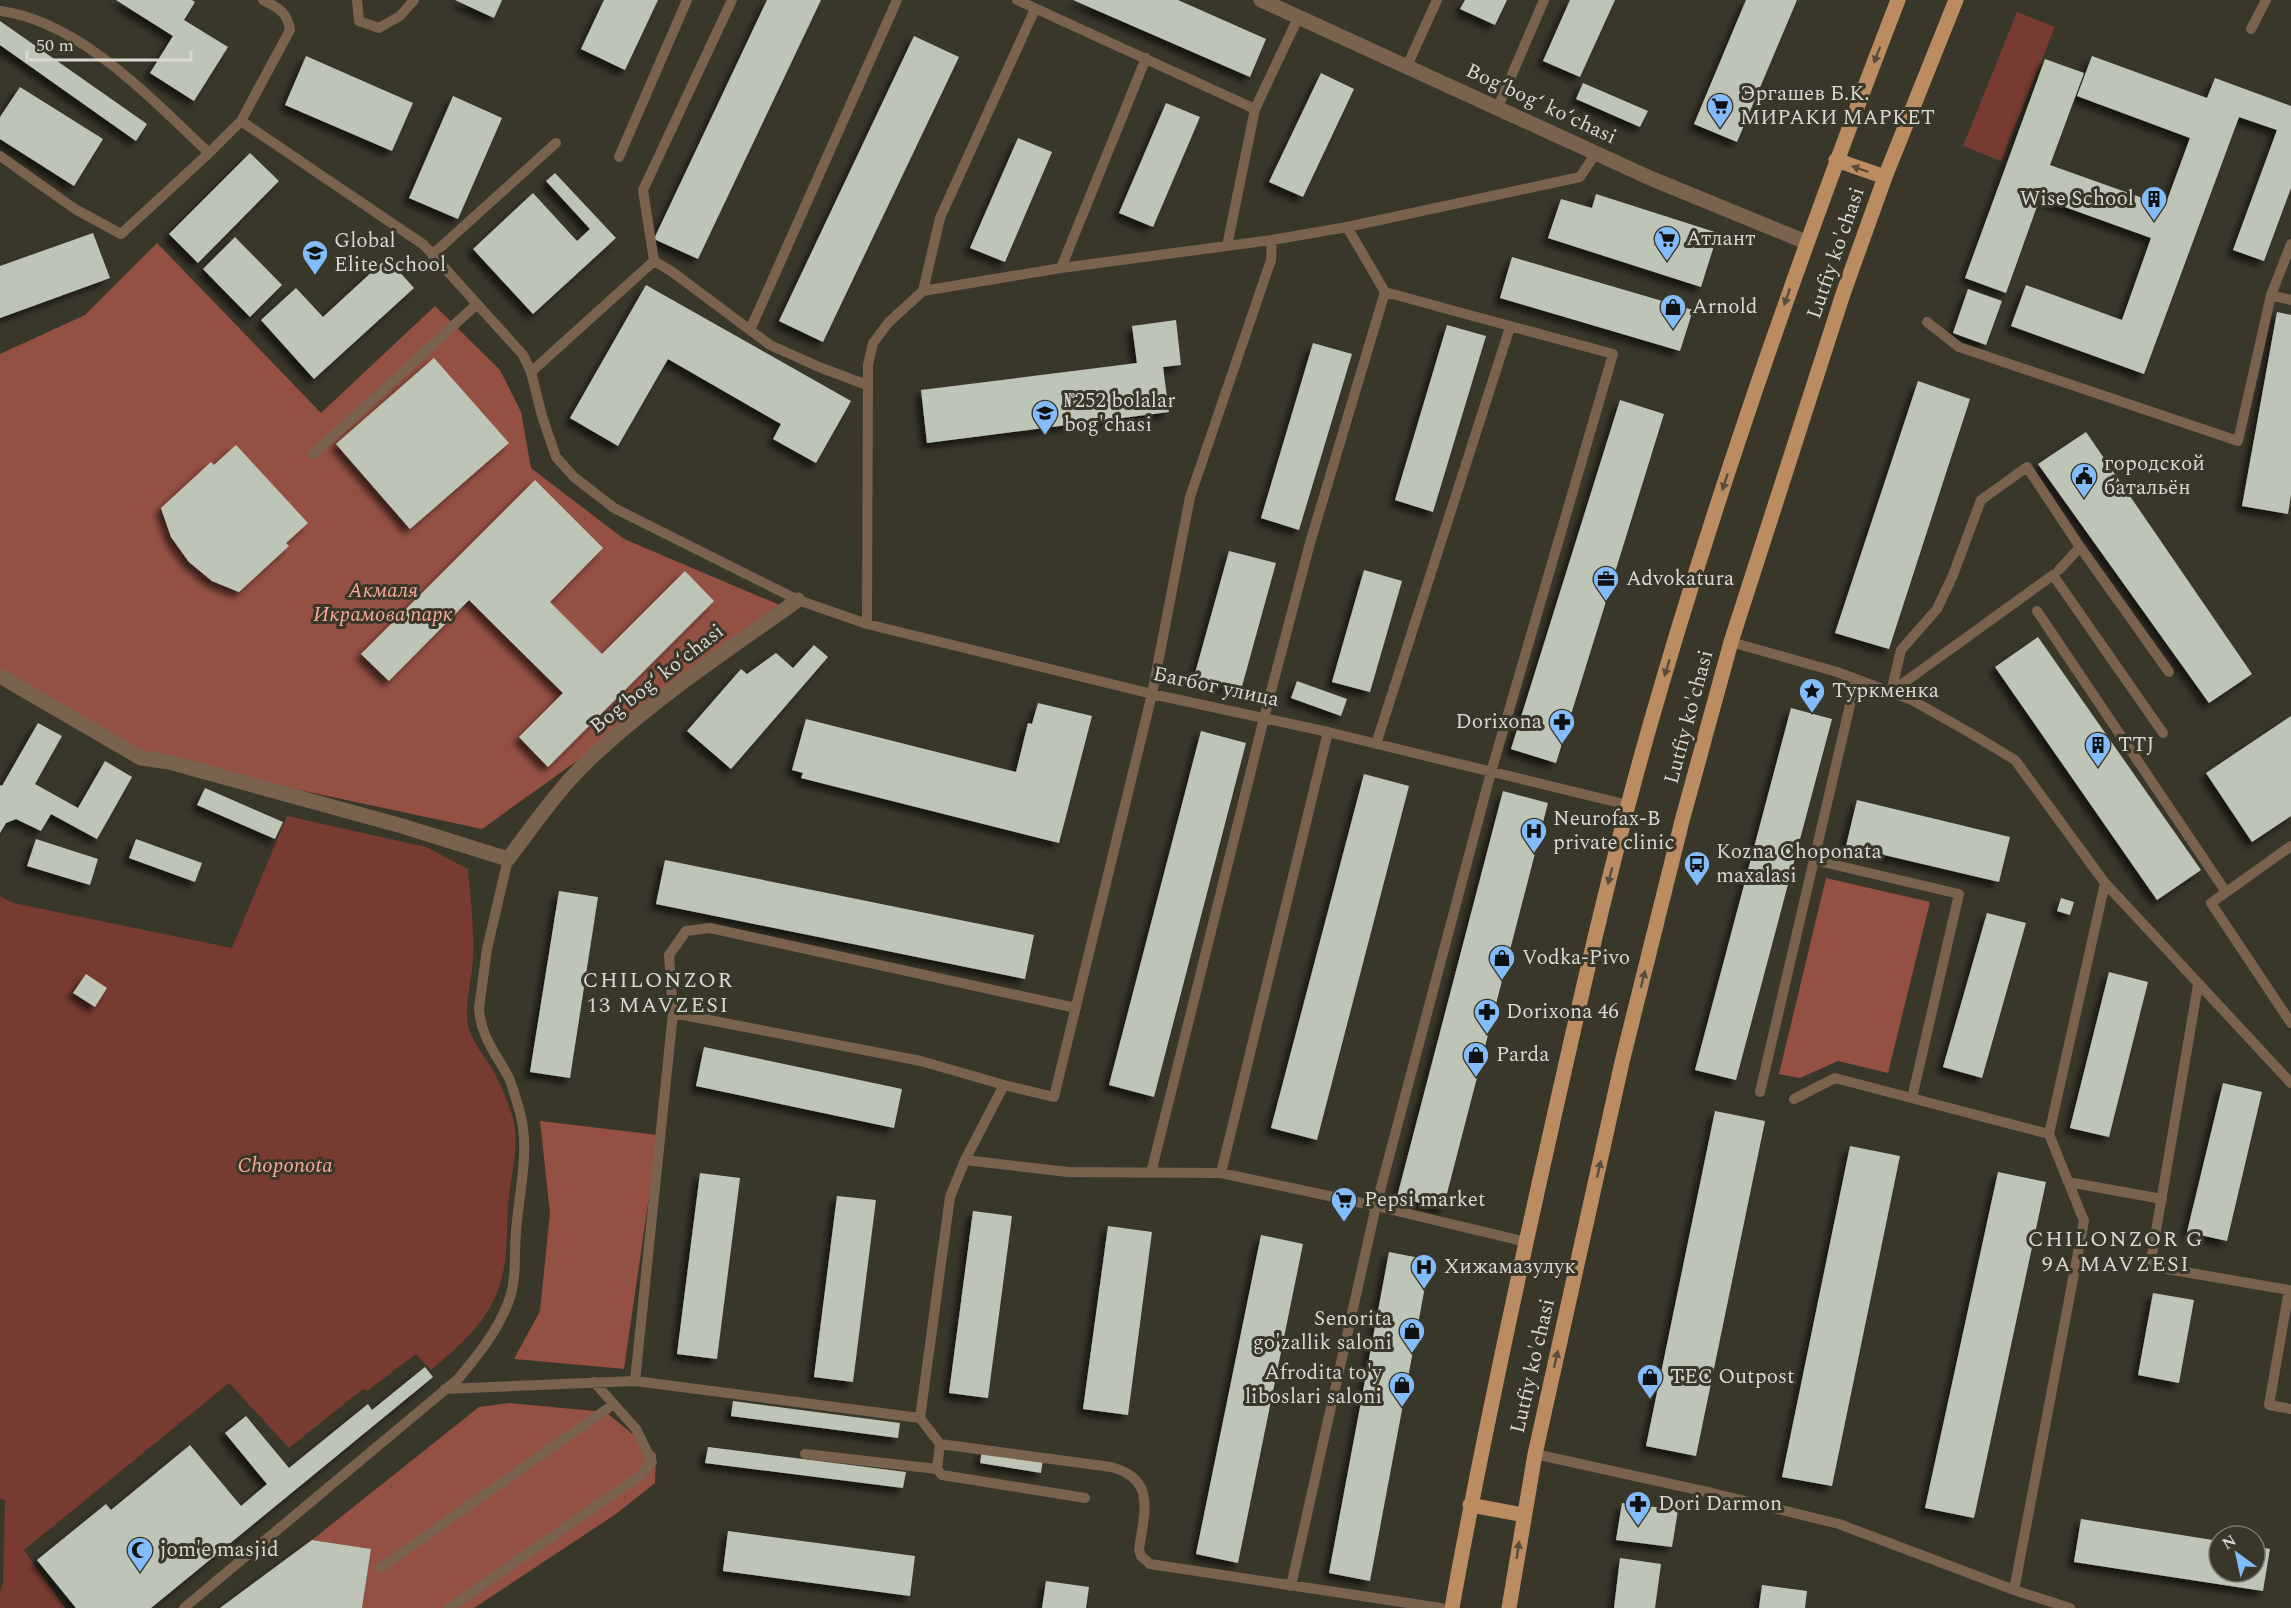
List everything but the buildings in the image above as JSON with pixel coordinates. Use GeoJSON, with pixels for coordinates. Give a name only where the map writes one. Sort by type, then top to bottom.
{"type":"FeatureCollection","features":[{"type":"Feature","properties":{"kind":"main road","name":"Lutfiy ko'chasi"},"geometry":{"type":"LineString","coordinates":[[1452,1608],[1470,1505],[1526,1242],[1592,949],[1647,735],[1732,461],[1806,242],[1899,0]]}},
{"type":"Feature","properties":{"kind":"main road","name":"Lutfiy ko'chasi"},"geometry":{"type":"LineString","coordinates":[[1509,1608],[1535,1454],[1622,1062],[1682,821],[1731,642],[1840,305],[1885,177],[1956,0]]}},
{"type":"Feature","properties":{"kind":"main road"},"geometry":{"type":"LineString","coordinates":[[1836,160],[1885,177]]}},
{"type":"Feature","properties":{"kind":"main road"},"geometry":{"type":"LineString","coordinates":[[1470,1505],[1524,1515]]}},
{"type":"Feature","properties":{"kind":"street","name":"Bogʻbogʻ koʻchasi"},"geometry":{"type":"LineString","coordinates":[[1261,0],[1650,178],[1806,242]]}},
{"type":"Feature","properties":{"kind":"street","name":"Bogʻbogʻ koʻchasi"},"geometry":{"type":"LineString","coordinates":[[508,859],[553,799],[594,755],[658,699],[798,600]]}},
{"type":"Feature","properties":{"kind":"street"},"geometry":{"type":"LineString","coordinates":[[0,676],[141,758],[169,762],[402,825],[508,859]]}},
{"type":"Feature","properties":{"kind":"lane"},"geometry":{"type":"LineString","coordinates":[[0,156],[75,209],[121,234],[241,121],[290,30],[288,18],[280,8],[263,0]]}},
{"type":"Feature","properties":{"kind":"lane"},"geometry":{"type":"LineString","coordinates":[[357,0],[359,21],[379,28],[400,16],[414,0]]}},
{"type":"Feature","properties":{"kind":"lane"},"geometry":{"type":"LineString","coordinates":[[620,157],[687,0]]}},
{"type":"Feature","properties":{"kind":"lane"},"geometry":{"type":"LineString","coordinates":[[732,0],[642,190],[654,261],[770,345],[867,385]]}},
{"type":"Feature","properties":{"kind":"lane"},"geometry":{"type":"LineString","coordinates":[[750,330],[897,0]]}},
{"type":"Feature","properties":{"kind":"lane"},"geometry":{"type":"LineString","coordinates":[[1017,0],[1255,110]]}},
{"type":"Feature","properties":{"kind":"lane"},"geometry":{"type":"LineString","coordinates":[[1407,66],[1437,0]]}},
{"type":"Feature","properties":{"kind":"lane"},"geometry":{"type":"LineString","coordinates":[[1498,107],[1544,0]]}},
{"type":"Feature","properties":{"kind":"lane"},"geometry":{"type":"LineString","coordinates":[[2251,29],[2266,0]]}},
{"type":"Feature","properties":{"kind":"lane"},"geometry":{"type":"LineString","coordinates":[[923,291],[940,218],[1035,9]]}},
{"type":"Feature","properties":{"kind":"lane"},"geometry":{"type":"LineString","coordinates":[[0,11],[19,14],[39,21],[96,51],[209,153]]}},
{"type":"Feature","properties":{"kind":"lane"},"geometry":{"type":"LineString","coordinates":[[1227,246],[1255,110],[1298,18]]}},
{"type":"Feature","properties":{"kind":"lane"},"geometry":{"type":"LineString","coordinates":[[1061,268],[1146,58]]}},
{"type":"Feature","properties":{"kind":"lane","name":"Багбог улица"},"geometry":{"type":"LineString","coordinates":[[241,121],[424,245],[523,355],[531,372],[542,416],[556,457],[574,477],[614,508],[798,600],[867,624],[1152,694],[1328,732],[1628,804]]}},
{"type":"Feature","properties":{"kind":"lane"},"geometry":{"type":"LineString","coordinates":[[432,255],[556,143]]}},
{"type":"Feature","properties":{"kind":"lane"},"geometry":{"type":"LineString","coordinates":[[867,624],[867,365],[873,343],[889,322],[923,291],[1061,268],[1272,240],[1347,227],[1580,177],[1596,153]]}},
{"type":"Feature","properties":{"kind":"lane"},"geometry":{"type":"LineString","coordinates":[[1291,1586],[1376,1206],[1491,772],[1613,354],[1385,292],[1347,227]]}},
{"type":"Feature","properties":{"kind":"lane"},"geometry":{"type":"LineString","coordinates":[[673,1013],[921,1061],[1054,1097],[1152,694],[1190,497],[1271,260],[1272,240]]}},
{"type":"Feature","properties":{"kind":"lane"},"geometry":{"type":"LineString","coordinates":[[1927,322],[1959,346],[2238,441],[2271,295],[2291,244]]}},
{"type":"Feature","properties":{"kind":"lane"},"geometry":{"type":"LineString","coordinates":[[531,372],[654,261]]}},
{"type":"Feature","properties":{"kind":"lane"},"geometry":{"type":"LineString","coordinates":[[1150,1173],[1310,543],[1385,292]]}},
{"type":"Feature","properties":{"kind":"lane"},"geometry":{"type":"LineString","coordinates":[[2271,295],[2291,300]]}},
{"type":"Feature","properties":{"kind":"lane"},"geometry":{"type":"LineString","coordinates":[[313,454],[477,304]]}},
{"type":"Feature","properties":{"kind":"lane"},"geometry":{"type":"LineString","coordinates":[[1376,744],[1510,327]]}},
{"type":"Feature","properties":{"kind":"lane"},"geometry":{"type":"LineString","coordinates":[[1891,692],[1901,650],[1937,609],[1953,575],[1981,500],[2026,467],[2169,672]]}},
{"type":"Feature","properties":{"kind":"lane"},"geometry":{"type":"LineString","coordinates":[[2059,570],[2080,547]]}},
{"type":"Feature","properties":{"kind":"lane"},"geometry":{"type":"LineString","coordinates":[[1891,692],[2053,575],[2163,733]]}},
{"type":"Feature","properties":{"kind":"lane"},"geometry":{"type":"LineString","coordinates":[[2037,611],[2226,892]]}},
{"type":"Feature","properties":{"kind":"lane"},"geometry":{"type":"LineString","coordinates":[[1731,642],[1791,657],[1891,692],[1922,705],[2015,760],[2105,883],[2291,1083]]}},
{"type":"Feature","properties":{"kind":"lane"},"geometry":{"type":"LineString","coordinates":[[1760,1092],[1856,679]]}},
{"type":"Feature","properties":{"kind":"lane"},"geometry":{"type":"LineString","coordinates":[[1221,1173],[1328,732]]}},
{"type":"Feature","properties":{"kind":"lane"},"geometry":{"type":"LineString","coordinates":[[2291,846],[2211,903],[2291,1023]]}},
{"type":"Feature","properties":{"kind":"lane"},"geometry":{"type":"LineString","coordinates":[[184,1608],[458,1379],[489,1340],[508,1303],[514,1282],[523,1173],[523,1125],[510,1081],[485,1037],[479,1008],[487,949],[508,859]]}},
{"type":"Feature","properties":{"kind":"lane"},"geometry":{"type":"LineString","coordinates":[[1814,860],[1959,894],[1912,1098]]}},
{"type":"Feature","properties":{"kind":"lane"},"geometry":{"type":"LineString","coordinates":[[2014,1590],[2084,1221],[2049,1134],[2105,883]]}},
{"type":"Feature","properties":{"kind":"lane"},"geometry":{"type":"LineString","coordinates":[[635,1381],[673,1013],[669,955],[686,930],[710,928],[1076,1008]]}},
{"type":"Feature","properties":{"kind":"lane"},"geometry":{"type":"LineString","coordinates":[[2198,985],[2150,1266],[2290,1286],[2269,1405],[2291,1409]]}},
{"type":"Feature","properties":{"kind":"lane"},"geometry":{"type":"LineString","coordinates":[[1794,1099],[1835,1078],[2049,1134]]}},
{"type":"Feature","properties":{"kind":"lane"},"geometry":{"type":"LineString","coordinates":[[920,1418],[950,1197],[965,1160],[1004,1085]]}},
{"type":"Feature","properties":{"kind":"lane"},"geometry":{"type":"LineString","coordinates":[[965,1160],[1068,1172],[1221,1173],[1376,1206],[1526,1242]]}},
{"type":"Feature","properties":{"kind":"lane"},"geometry":{"type":"LineString","coordinates":[[2068,1182],[2162,1199]]}},
{"type":"Feature","properties":{"kind":"lane"},"geometry":{"type":"LineString","coordinates":[[445,1389],[635,1381],[920,1418],[940,1443],[1123,1470],[1133,1476],[1141,1486],[1145,1500],[1139,1550],[1145,1561],[1158,1567],[1442,1608]]}},
{"type":"Feature","properties":{"kind":"lane"},"geometry":{"type":"LineString","coordinates":[[449,1608],[641,1475],[652,1462],[636,1429],[594,1382]]}},
{"type":"Feature","properties":{"kind":"lane"},"geometry":{"type":"LineString","coordinates":[[380,1568],[614,1404]]}},
{"type":"Feature","properties":{"kind":"lane"},"geometry":{"type":"LineString","coordinates":[[937,1469],[940,1443]]}},
{"type":"Feature","properties":{"kind":"lane"},"geometry":{"type":"LineString","coordinates":[[804,1454],[937,1469],[942,1475],[1085,1498]]}},
{"type":"Feature","properties":{"kind":"lane"},"geometry":{"type":"LineString","coordinates":[[1535,1454],[1839,1524],[2014,1590],[2034,1602],[2070,1608]]}},
{"type":"Feature","properties":{"kind":"green space"},"geometry":{"type":"Polygon","coordinates":[[[2017,12],[2055,27],[2001,161],[1963,146],[2017,12]]]}},
{"type":"Feature","properties":{"kind":"green space","name":"Акмаля Икрамова парк"},"geometry":{"type":"Polygon","coordinates":[[[157,243],[321,413],[435,306],[500,370],[521,412],[531,468],[624,539],[789,609],[482,829],[150,758],[0,680],[0,354],[85,315],[157,243]]]}},
{"type":"Feature","properties":{"kind":"green space","name":"Choponota"},"geometry":{"type":"Polygon","coordinates":[[[287,816],[426,847],[468,869],[473,948],[467,1003],[468,1026],[474,1041],[504,1093],[514,1122],[515,1133],[506,1252],[498,1289],[491,1305],[472,1332],[431,1370],[416,1354],[367,1391],[363,1389],[289,1448],[229,1383],[24,1550],[65,1608],[0,1608],[0,1592],[3,1583],[5,1500],[0,1499],[0,896],[13,903],[232,948],[287,816]]]}},
{"type":"Feature","properties":{"kind":"green space"},"geometry":{"type":"Polygon","coordinates":[[[1826,878],[1930,902],[1888,1073],[1838,1061],[1800,1078],[1779,1074],[1826,878]]]}},
{"type":"Feature","properties":{"kind":"green space"},"geometry":{"type":"Polygon","coordinates":[[[540,1121],[658,1135],[624,1369],[514,1359],[540,1311],[550,1213],[540,1121]]]}},
{"type":"Feature","properties":{"kind":"green space"},"geometry":{"type":"Polygon","coordinates":[[[509,1403],[606,1412],[656,1454],[655,1483],[616,1514],[474,1608],[362,1608],[371,1549],[312,1540],[479,1407],[509,1403]]]}},
{"type":"Feature","properties":{"kind":"place","name":"Эргашев Б.К. МИРАКИ МАРКЕТ"},"geometry":{"type":"Point","coordinates":[1720,129]}},
{"type":"Feature","properties":{"kind":"place","name":"Wise School"},"geometry":{"type":"Point","coordinates":[2154,222]}},
{"type":"Feature","properties":{"kind":"place","name":"Атлант"},"geometry":{"type":"Point","coordinates":[1667,262]}},
{"type":"Feature","properties":{"kind":"place","name":"Global Elite School"},"geometry":{"type":"Point","coordinates":[315,276]}},
{"type":"Feature","properties":{"kind":"place","name":"Arnold"},"geometry":{"type":"Point","coordinates":[1673,330]}},
{"type":"Feature","properties":{"kind":"place","name":"№252 bolalar bog'chasi"},"geometry":{"type":"Point","coordinates":[1045,436]}},
{"type":"Feature","properties":{"kind":"place","name":"городской батальён"},"geometry":{"type":"Point","coordinates":[2084,499]}},
{"type":"Feature","properties":{"kind":"place","name":"Advokatura"},"geometry":{"type":"Point","coordinates":[1606,602]}},
{"type":"Feature","properties":{"kind":"place","name":"Туркменка"},"geometry":{"type":"Point","coordinates":[1812,714]}},
{"type":"Feature","properties":{"kind":"place","name":"Dorixona"},"geometry":{"type":"Point","coordinates":[1562,745]}},
{"type":"Feature","properties":{"kind":"place","name":"TTJ"},"geometry":{"type":"Point","coordinates":[2098,768]}},
{"type":"Feature","properties":{"kind":"place","name":"Neurofax-B private clinic"},"geometry":{"type":"Point","coordinates":[1534,854]}},
{"type":"Feature","properties":{"kind":"place","name":"Kozna Choponata maxalasi"},"geometry":{"type":"Point","coordinates":[1697,887]}},
{"type":"Feature","properties":{"kind":"place","name":"Vodka-Pivo"},"geometry":{"type":"Point","coordinates":[1502,981]}},
{"type":"Feature","properties":{"kind":"place","name":"Dorixona 46"},"geometry":{"type":"Point","coordinates":[1487,1035]}},
{"type":"Feature","properties":{"kind":"place","name":"Parda"},"geometry":{"type":"Point","coordinates":[1476,1078]}},
{"type":"Feature","properties":{"kind":"place","name":"Pepsi market"},"geometry":{"type":"Point","coordinates":[1344,1223]}},
{"type":"Feature","properties":{"kind":"place","name":"Хижамазулук"},"geometry":{"type":"Point","coordinates":[1424,1290]}},
{"type":"Feature","properties":{"kind":"place","name":"Senorita go'zallik saloni"},"geometry":{"type":"Point","coordinates":[1412,1354]}},
{"type":"Feature","properties":{"kind":"place","name":"TEC Outpost"},"geometry":{"type":"Point","coordinates":[1650,1400]}},
{"type":"Feature","properties":{"kind":"place","name":"Afrodita to'y liboslari saloni"},"geometry":{"type":"Point","coordinates":[1402,1408]}},
{"type":"Feature","properties":{"kind":"place","name":"Dori Darmon"},"geometry":{"type":"Point","coordinates":[1638,1527]}},
{"type":"Feature","properties":{"kind":"place","name":"jom'e masjid"},"geometry":{"type":"Point","coordinates":[140,1573]}},
{"type":"Feature","properties":{"kind":"district","name":"CHILONZOR 13 MAVZESI"},"geometry":{"type":"Point","coordinates":[658,992]}},
{"type":"Feature","properties":{"kind":"district","name":"CHILONZOR G 9A MAVZESI"},"geometry":{"type":"Point","coordinates":[2116,1252]}}]}
